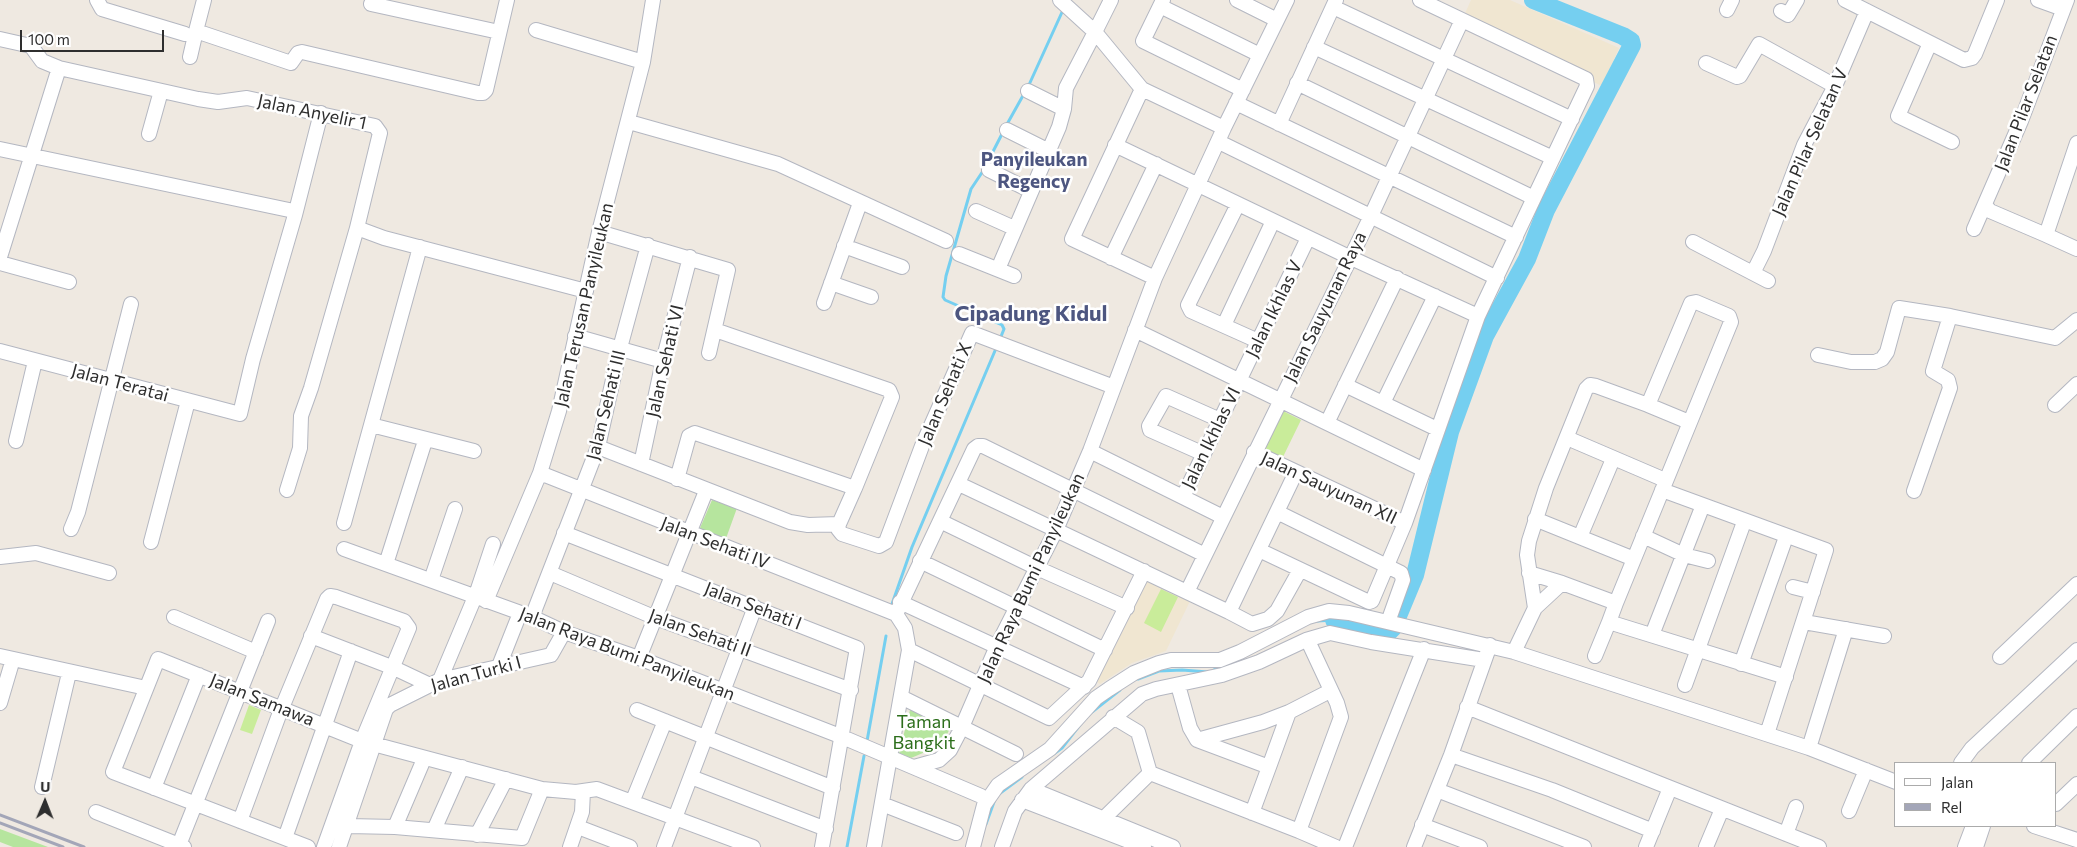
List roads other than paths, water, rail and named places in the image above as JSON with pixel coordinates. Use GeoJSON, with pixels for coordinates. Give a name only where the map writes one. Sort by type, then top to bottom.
{"type":"FeatureCollection","features":[{"type":"Feature","properties":{"kind":"street"},"geometry":{"type":"LineString","coordinates":[[97,0],[102,9],[291,63],[298,53],[302,52],[478,93],[483,93],[486,90],[507,0]]}},
{"type":"Feature","properties":{"kind":"street"},"geometry":{"type":"LineString","coordinates":[[190,57],[191,33],[204,0]]}},
{"type":"Feature","properties":{"kind":"street","name":"Jalan Terusan Panyileukan"},"geometry":{"type":"LineString","coordinates":[[480,599],[542,474],[559,411],[600,232],[629,122],[653,0]]}},
{"type":"Feature","properties":{"kind":"street"},"geometry":{"type":"LineString","coordinates":[[998,269],[1014,228],[1049,151],[1064,109],[1066,88],[1111,0]]}},
{"type":"Feature","properties":{"kind":"street"},"geometry":{"type":"LineString","coordinates":[[1237,0],[1277,20]]}},
{"type":"Feature","properties":{"kind":"street","name":"Jalan Raya Bumi Panyileukan"},"geometry":{"type":"LineString","coordinates":[[938,778],[997,646],[1056,530],[1090,452],[1155,278],[1224,128],[1287,0]]}},
{"type":"Feature","properties":{"kind":"street"},"geometry":{"type":"LineString","coordinates":[[1259,550],[1369,602],[1374,598],[1405,523],[1478,316],[1587,86],[1586,79],[1420,0]]}},
{"type":"Feature","properties":{"kind":"street"},"geometry":{"type":"LineString","coordinates":[[1780,11],[1788,15],[1797,0]]}},
{"type":"Feature","properties":{"kind":"street"},"geometry":{"type":"LineString","coordinates":[[1845,0],[1964,60],[1972,58],[1996,0]]}},
{"type":"Feature","properties":{"kind":"street"},"geometry":{"type":"LineString","coordinates":[[2038,0],[2065,5]]}},
{"type":"Feature","properties":{"kind":"street"},"geometry":{"type":"LineString","coordinates":[[1062,2],[1095,32],[1142,89],[1224,128]]}},
{"type":"Feature","properties":{"kind":"street"},"geometry":{"type":"LineString","coordinates":[[1243,90],[1143,41],[1162,3],[1260,55]]}},
{"type":"Feature","properties":{"kind":"street"},"geometry":{"type":"LineString","coordinates":[[1279,124],[1334,3],[1444,60],[1572,120]]}},
{"type":"Feature","properties":{"kind":"street"},"geometry":{"type":"LineString","coordinates":[[371,4],[499,32]]}},
{"type":"Feature","properties":{"kind":"street","name":"Jalan Pilar Selatan"},"geometry":{"type":"LineString","coordinates":[[1974,229],[1986,206],[2065,5]]}},
{"type":"Feature","properties":{"kind":"street","name":"Jalan Pilar Selatan V"},"geometry":{"type":"LineString","coordinates":[[1753,273],[1764,251],[1804,145],[1835,86],[1867,11]]}},
{"type":"Feature","properties":{"kind":"street","name":"Jalan Sauyunan Raya"},"geometry":{"type":"LineString","coordinates":[[1187,592],[1370,218],[1462,20]]}},
{"type":"Feature","properties":{"kind":"street"},"geometry":{"type":"LineString","coordinates":[[536,30],[642,62]]}},
{"type":"Feature","properties":{"kind":"street","name":"Jalan Anyelir 1"},"geometry":{"type":"LineString","coordinates":[[0,39],[31,46],[42,61],[59,68],[218,102],[247,98],[375,126],[380,133],[357,228],[311,388],[301,416],[300,448],[287,490]]}},
{"type":"Feature","properties":{"kind":"street"},"geometry":{"type":"LineString","coordinates":[[1930,43],[1898,116],[1952,142]]}},
{"type":"Feature","properties":{"kind":"street"},"geometry":{"type":"LineString","coordinates":[[1706,63],[1737,77],[1740,76],[1759,44],[1835,86]]}},
{"type":"Feature","properties":{"kind":"street"},"geometry":{"type":"LineString","coordinates":[[1314,47],[1553,158]]}},
{"type":"Feature","properties":{"kind":"street"},"geometry":{"type":"LineString","coordinates":[[0,257],[59,68]]}},
{"type":"Feature","properties":{"kind":"street"},"geometry":{"type":"LineString","coordinates":[[1297,83],[1406,138],[1534,198]]}},
{"type":"Feature","properties":{"kind":"street"},"geometry":{"type":"LineString","coordinates":[[1142,89],[1072,239],[1155,278]]}},
{"type":"Feature","properties":{"kind":"street"},"geometry":{"type":"LineString","coordinates":[[149,134],[160,90]]}},
{"type":"Feature","properties":{"kind":"street"},"geometry":{"type":"LineString","coordinates":[[1028,91],[1064,109]]}},
{"type":"Feature","properties":{"kind":"street"},"geometry":{"type":"LineString","coordinates":[[1236,103],[1516,237]]}},
{"type":"Feature","properties":{"kind":"street","name":"Jalan Teratai"},"geometry":{"type":"LineString","coordinates":[[0,351],[240,414],[253,359],[295,215],[321,113]]}},
{"type":"Feature","properties":{"kind":"street"},"geometry":{"type":"LineString","coordinates":[[629,122],[778,164],[946,241]]}},
{"type":"Feature","properties":{"kind":"street"},"geometry":{"type":"LineString","coordinates":[[1008,130],[1049,151]]}},
{"type":"Feature","properties":{"kind":"street"},"geometry":{"type":"LineString","coordinates":[[1219,142],[1370,218],[1496,278]]}},
{"type":"Feature","properties":{"kind":"street"},"geometry":{"type":"LineString","coordinates":[[2046,235],[2077,143]]}},
{"type":"Feature","properties":{"kind":"street"},"geometry":{"type":"LineString","coordinates":[[1115,145],[1349,258],[1478,316]]}},
{"type":"Feature","properties":{"kind":"street"},"geometry":{"type":"LineString","coordinates":[[0,149],[289,210]]}},
{"type":"Feature","properties":{"kind":"street"},"geometry":{"type":"LineString","coordinates":[[1111,258],[1156,164]]}},
{"type":"Feature","properties":{"kind":"street"},"geometry":{"type":"LineString","coordinates":[[989,170],[1031,191]]}},
{"type":"Feature","properties":{"kind":"street"},"geometry":{"type":"LineString","coordinates":[[824,304],[860,203]]}},
{"type":"Feature","properties":{"kind":"street"},"geometry":{"type":"LineString","coordinates":[[1238,204],[1188,305],[1191,311],[1258,341]]}},
{"type":"Feature","properties":{"kind":"street"},"geometry":{"type":"LineString","coordinates":[[1986,206],[1990,211],[2077,249]]}},
{"type":"Feature","properties":{"kind":"street"},"geometry":{"type":"LineString","coordinates":[[976,211],[1014,228]]}},
{"type":"Feature","properties":{"kind":"street"},"geometry":{"type":"LineString","coordinates":[[1224,325],[1273,221]]}},
{"type":"Feature","properties":{"kind":"street"},"geometry":{"type":"LineString","coordinates":[[357,228],[384,238],[586,291]]}},
{"type":"Feature","properties":{"kind":"street"},"geometry":{"type":"LineString","coordinates":[[600,232],[728,270],[709,353]]}},
{"type":"Feature","properties":{"kind":"street","name":"Jalan Ikhlas V"},"geometry":{"type":"LineString","coordinates":[[1240,380],[1308,238]]}},
{"type":"Feature","properties":{"kind":"street"},"geometry":{"type":"LineString","coordinates":[[1693,242],[1768,281]]}},
{"type":"Feature","properties":{"kind":"street","name":"Jalan Sehati III"},"geometry":{"type":"LineString","coordinates":[[499,666],[550,573],[598,448],[620,348],[648,245]]}},
{"type":"Feature","properties":{"kind":"street"},"geometry":{"type":"LineString","coordinates":[[344,522],[420,246]]}},
{"type":"Feature","properties":{"kind":"street"},"geometry":{"type":"LineString","coordinates":[[844,246],[902,267]]}},
{"type":"Feature","properties":{"kind":"street"},"geometry":{"type":"LineString","coordinates":[[959,254],[1014,276]]}},
{"type":"Feature","properties":{"kind":"street","name":"Jalan Sehati VI"},"geometry":{"type":"LineString","coordinates":[[641,464],[663,361],[690,258]]}},
{"type":"Feature","properties":{"kind":"street"},"geometry":{"type":"LineString","coordinates":[[0,263],[70,282]]}},
{"type":"Feature","properties":{"kind":"street"},"geometry":{"type":"LineString","coordinates":[[1327,423],[1397,278]]}},
{"type":"Feature","properties":{"kind":"street"},"geometry":{"type":"LineString","coordinates":[[831,283],[871,297]]}},
{"type":"Feature","properties":{"kind":"street"},"geometry":{"type":"LineString","coordinates":[[1383,403],[1435,296]]}},
{"type":"Feature","properties":{"kind":"street"},"geometry":{"type":"LineString","coordinates":[[1594,656],[1610,622],[1663,485],[1731,322],[1729,316],[1696,302],[1691,303],[1648,405]]}},
{"type":"Feature","properties":{"kind":"street"},"geometry":{"type":"LineString","coordinates":[[71,529],[78,512],[110,380],[131,304]]}},
{"type":"Feature","properties":{"kind":"street"},"geometry":{"type":"LineString","coordinates":[[1818,355],[1851,362],[1874,362],[1882,359],[1887,352],[1895,307],[1950,316],[2055,338],[2077,320]]}},
{"type":"Feature","properties":{"kind":"street"},"geometry":{"type":"LineString","coordinates":[[1914,491],[1950,388],[1948,380],[1933,371],[1950,316]]}},
{"type":"Feature","properties":{"kind":"street"},"geometry":{"type":"LineString","coordinates":[[598,448],[790,522],[808,525],[839,524],[881,428],[891,393],[799,358],[715,330]]}},
{"type":"Feature","properties":{"kind":"street"},"geometry":{"type":"LineString","coordinates":[[1135,330],[1424,470]]}},
{"type":"Feature","properties":{"kind":"street","name":"Jalan Sehati X"},"geometry":{"type":"LineString","coordinates":[[839,524],[838,529],[842,534],[879,546],[886,542],[922,446],[972,333],[1114,387]]}},
{"type":"Feature","properties":{"kind":"street"},"geometry":{"type":"LineString","coordinates":[[575,336],[663,361]]}},
{"type":"Feature","properties":{"kind":"street"},"geometry":{"type":"LineString","coordinates":[[16,441],[35,360]]}},
{"type":"Feature","properties":{"kind":"street","name":"Jalan Ikhlas VI"},"geometry":{"type":"LineString","coordinates":[[1183,497],[1240,380]]}},
{"type":"Feature","properties":{"kind":"street"},"geometry":{"type":"LineString","coordinates":[[2055,405],[2077,384]]}},
{"type":"Feature","properties":{"kind":"street"},"geometry":{"type":"LineString","coordinates":[[1345,385],[1437,429]]}},
{"type":"Feature","properties":{"kind":"street"},"geometry":{"type":"LineString","coordinates":[[1535,608],[1527,555],[1535,519],[1586,389],[1590,386],[1648,405],[1689,422]]}},
{"type":"Feature","properties":{"kind":"street"},"geometry":{"type":"LineString","coordinates":[[1204,454],[1150,430],[1149,426],[1166,396],[1170,396],[1220,420]]}},
{"type":"Feature","properties":{"kind":"street"},"geometry":{"type":"LineString","coordinates":[[151,542],[188,401]]}},
{"type":"Feature","properties":{"kind":"street"},"geometry":{"type":"LineString","coordinates":[[371,425],[474,451]]}},
{"type":"Feature","properties":{"kind":"street"},"geometry":{"type":"LineString","coordinates":[[677,479],[689,436],[695,433],[855,488]]}},
{"type":"Feature","properties":{"kind":"street"},"geometry":{"type":"LineString","coordinates":[[1567,438],[1613,458],[1703,506],[1826,550],[1767,734]]}},
{"type":"Feature","properties":{"kind":"street"},"geometry":{"type":"LineString","coordinates":[[386,564],[424,444]]}},
{"type":"Feature","properties":{"kind":"street"},"geometry":{"type":"LineString","coordinates":[[875,847],[909,650],[906,628],[894,608],[959,484],[974,449],[982,446],[1205,555]]}},
{"type":"Feature","properties":{"kind":"street"},"geometry":{"type":"LineString","coordinates":[[1090,452],[1223,517]]}},
{"type":"Feature","properties":{"kind":"street","name":"Jalan Sauyunan XII"},"geometry":{"type":"LineString","coordinates":[[1254,452],[1405,523]]}},
{"type":"Feature","properties":{"kind":"street"},"geometry":{"type":"LineString","coordinates":[[1580,537],[1613,458]]}},
{"type":"Feature","properties":{"kind":"street"},"geometry":{"type":"LineString","coordinates":[[1229,612],[1296,472]]}},
{"type":"Feature","properties":{"kind":"street","name":"Jalan Sehati IV"},"geometry":{"type":"LineString","coordinates":[[542,474],[690,533],[997,646],[1084,687]]}},
{"type":"Feature","properties":{"kind":"street"},"geometry":{"type":"LineString","coordinates":[[959,484],[1252,624],[1268,619],[1277,611],[1300,570]]}},
{"type":"Feature","properties":{"kind":"street"},"geometry":{"type":"LineString","coordinates":[[639,658],[706,491]]}},
{"type":"Feature","properties":{"kind":"street"},"geometry":{"type":"LineString","coordinates":[[1652,635],[1703,506]]}},
{"type":"Feature","properties":{"kind":"street"},"geometry":{"type":"LineString","coordinates":[[430,580],[454,509]]}},
{"type":"Feature","properties":{"kind":"street"},"geometry":{"type":"LineString","coordinates":[[1277,512],[1389,565],[1404,577],[1393,624]]}},
{"type":"Feature","properties":{"kind":"street"},"geometry":{"type":"LineString","coordinates":[[1535,519],[1634,559]]}},
{"type":"Feature","properties":{"kind":"street"},"geometry":{"type":"LineString","coordinates":[[940,521],[1036,568],[1127,608]]}},
{"type":"Feature","properties":{"kind":"street"},"geometry":{"type":"LineString","coordinates":[[1685,685],[1696,650],[1744,522]]}},
{"type":"Feature","properties":{"kind":"street","name":"Jalan Sehati I"},"geometry":{"type":"LineString","coordinates":[[564,533],[857,648],[822,847]]}},
{"type":"Feature","properties":{"kind":"street"},"geometry":{"type":"LineString","coordinates":[[1643,536],[1684,555],[1708,561]]}},
{"type":"Feature","properties":{"kind":"street"},"geometry":{"type":"LineString","coordinates":[[1740,664],[1786,536]]}},
{"type":"Feature","properties":{"kind":"street"},"geometry":{"type":"LineString","coordinates":[[311,636],[435,682],[480,599],[493,544]]}},
{"type":"Feature","properties":{"kind":"street","name":"Jalan Raya Bumi Panyileukan"},"geometry":{"type":"LineString","coordinates":[[344,549],[526,615],[564,632],[722,690],[840,736],[980,796]]}},
{"type":"Feature","properties":{"kind":"street"},"geometry":{"type":"LineString","coordinates":[[0,558],[36,553],[110,573]]}},
{"type":"Feature","properties":{"kind":"street"},"geometry":{"type":"LineString","coordinates":[[920,561],[1105,650]]}},
{"type":"Feature","properties":{"kind":"street"},"geometry":{"type":"LineString","coordinates":[[909,650],[1049,718],[1089,682],[1144,571]]}},
{"type":"Feature","properties":{"kind":"street","name":"Jalan Sehati II"},"geometry":{"type":"LineString","coordinates":[[550,573],[656,618],[851,690]]}},
{"type":"Feature","properties":{"kind":"street"},"geometry":{"type":"LineString","coordinates":[[1529,573],[1616,603]]}},
{"type":"Feature","properties":{"kind":"street"},"geometry":{"type":"LineString","coordinates":[[1514,652],[1535,608],[1562,583]]}},
{"type":"Feature","properties":{"kind":"street"},"geometry":{"type":"LineString","coordinates":[[2000,657],[2077,584]]}},
{"type":"Feature","properties":{"kind":"street"},"geometry":{"type":"LineString","coordinates":[[1793,586],[1813,592]]}},
{"type":"Feature","properties":{"kind":"street"},"geometry":{"type":"LineString","coordinates":[[240,821],[281,708],[327,599],[330,596],[404,621],[408,628],[369,743],[348,826],[346,847]]}},
{"type":"Feature","properties":{"kind":"street"},"geometry":{"type":"LineString","coordinates":[[664,847],[755,607]]}},
{"type":"Feature","properties":{"kind":"street"},"geometry":{"type":"LineString","coordinates":[[972,847],[984,805],[998,785],[1050,749],[1096,698],[1134,673],[1146,667],[1171,660],[1220,660],[1319,613],[1338,611],[1514,652],[1809,748],[1894,781]]}},
{"type":"Feature","properties":{"kind":"street"},"geometry":{"type":"LineString","coordinates":[[174,617],[256,652]]}},
{"type":"Feature","properties":{"kind":"street"},"geometry":{"type":"LineString","coordinates":[[96,812],[182,846],[196,804],[268,621]]}},
{"type":"Feature","properties":{"kind":"street"},"geometry":{"type":"LineString","coordinates":[[1610,622],[1786,677]]}},
{"type":"Feature","properties":{"kind":"street"},"geometry":{"type":"LineString","coordinates":[[1804,622],[1884,636]]}},
{"type":"Feature","properties":{"kind":"street"},"geometry":{"type":"LineString","coordinates":[[1809,748],[1846,629]]}},
{"type":"Feature","properties":{"kind":"street","name":"Jalan Turki I"},"geometry":{"type":"LineString","coordinates":[[369,743],[386,709],[435,682],[551,655],[564,632]]}},
{"type":"Feature","properties":{"kind":"street"},"geometry":{"type":"LineString","coordinates":[[1002,847],[1022,800],[1031,789],[1131,702],[1156,689],[1222,674],[1259,662],[1306,640],[1330,633],[1371,642],[1484,660]]}},
{"type":"Feature","properties":{"kind":"street"},"geometry":{"type":"LineString","coordinates":[[1299,831],[1341,717],[1337,702],[1306,640]]}},
{"type":"Feature","properties":{"kind":"street"},"geometry":{"type":"LineString","coordinates":[[1414,847],[1451,755],[1490,645]]}},
{"type":"Feature","properties":{"kind":"street"},"geometry":{"type":"LineString","coordinates":[[1345,847],[1424,649]]}},
{"type":"Feature","properties":{"kind":"street"},"geometry":{"type":"LineString","coordinates":[[1961,762],[1972,748],[2077,650]]}},
{"type":"Feature","properties":{"kind":"street"},"geometry":{"type":"LineString","coordinates":[[285,838],[351,651]]}},
{"type":"Feature","properties":{"kind":"street"},"geometry":{"type":"LineString","coordinates":[[0,703],[6,658],[146,688],[113,772],[308,847]]}},
{"type":"Feature","properties":{"kind":"street","name":"Jalan Samawa"},"geometry":{"type":"LineString","coordinates":[[146,688],[158,659],[369,743],[542,789],[583,791],[597,789],[676,816],[753,847]]}},
{"type":"Feature","properties":{"kind":"street"},"geometry":{"type":"LineString","coordinates":[[42,787],[69,673]]}},
{"type":"Feature","properties":{"kind":"street"},"geometry":{"type":"LineString","coordinates":[[154,788],[199,675]]}},
{"type":"Feature","properties":{"kind":"street"},"geometry":{"type":"LineString","coordinates":[[1178,685],[1190,728],[1197,740],[1269,767]]}},
{"type":"Feature","properties":{"kind":"street"},"geometry":{"type":"LineString","coordinates":[[1197,740],[1263,722],[1289,712],[1330,691]]}},
{"type":"Feature","properties":{"kind":"street"},"geometry":{"type":"LineString","coordinates":[[901,697],[1016,754]]}},
{"type":"Feature","properties":{"kind":"street"},"geometry":{"type":"LineString","coordinates":[[1131,702],[1150,773]]}},
{"type":"Feature","properties":{"kind":"street"},"geometry":{"type":"LineString","coordinates":[[1467,707],[1810,845]]}},
{"type":"Feature","properties":{"kind":"street"},"geometry":{"type":"LineString","coordinates":[[637,710],[833,788]]}},
{"type":"Feature","properties":{"kind":"street"},"geometry":{"type":"LineString","coordinates":[[1252,813],[1289,712]]}},
{"type":"Feature","properties":{"kind":"street"},"geometry":{"type":"LineString","coordinates":[[2030,762],[2077,716]]}},
{"type":"Feature","properties":{"kind":"street"},"geometry":{"type":"LineString","coordinates":[[1113,717],[1138,732]]}},
{"type":"Feature","properties":{"kind":"street"},"geometry":{"type":"LineString","coordinates":[[632,800],[662,720]]}},
{"type":"Feature","properties":{"kind":"street"},"geometry":{"type":"LineString","coordinates":[[324,847],[369,743]]}},
{"type":"Feature","properties":{"kind":"street"},"geometry":{"type":"LineString","coordinates":[[914,767],[939,760],[950,750]]}},
{"type":"Feature","properties":{"kind":"street"},"geometry":{"type":"LineString","coordinates":[[1451,755],[1552,790],[1653,831]]}},
{"type":"Feature","properties":{"kind":"street"},"geometry":{"type":"LineString","coordinates":[[395,826],[424,759]]}},
{"type":"Feature","properties":{"kind":"street"},"geometry":{"type":"LineString","coordinates":[[434,830],[462,767]]}},
{"type":"Feature","properties":{"kind":"street"},"geometry":{"type":"LineString","coordinates":[[1849,812],[1866,770]]}},
{"type":"Feature","properties":{"kind":"street"},"geometry":{"type":"LineString","coordinates":[[1150,773],[1336,847]]}},
{"type":"Feature","properties":{"kind":"street"},"geometry":{"type":"LineString","coordinates":[[1098,823],[1150,773]]}},
{"type":"Feature","properties":{"kind":"street"},"geometry":{"type":"LineString","coordinates":[[692,777],[826,829]]}},
{"type":"Feature","properties":{"kind":"street"},"geometry":{"type":"LineString","coordinates":[[477,835],[506,779]]}},
{"type":"Feature","properties":{"kind":"street"},"geometry":{"type":"LineString","coordinates":[[2057,803],[2077,784]]}},
{"type":"Feature","properties":{"kind":"street"},"geometry":{"type":"LineString","coordinates":[[1646,847],[1670,788]]}},
{"type":"Feature","properties":{"kind":"street"},"geometry":{"type":"LineString","coordinates":[[348,826],[395,826],[522,838],[542,789]]}},
{"type":"Feature","properties":{"kind":"street"},"geometry":{"type":"LineString","coordinates":[[1031,789],[1144,847]]}},
{"type":"Feature","properties":{"kind":"street"},"geometry":{"type":"LineString","coordinates":[[1437,790],[1584,847]]}},
{"type":"Feature","properties":{"kind":"street"},"geometry":{"type":"LineString","coordinates":[[570,847],[582,812],[583,791]]}},
{"type":"Feature","properties":{"kind":"street"},"geometry":{"type":"LineString","coordinates":[[1022,800],[1173,847]]}},
{"type":"Feature","properties":{"kind":"street"},"geometry":{"type":"LineString","coordinates":[[882,804],[956,833]]}},
{"type":"Feature","properties":{"kind":"street"},"geometry":{"type":"LineString","coordinates":[[1786,834],[1796,807]]}},
{"type":"Feature","properties":{"kind":"street"},"geometry":{"type":"LineString","coordinates":[[1706,847],[1722,809]]}},
{"type":"Feature","properties":{"kind":"street"},"geometry":{"type":"LineString","coordinates":[[1422,825],[1480,847]]}},
{"type":"Feature","properties":{"kind":"street"},"geometry":{"type":"LineString","coordinates":[[339,847],[348,826]]}},
{"type":"Feature","properties":{"kind":"street"},"geometry":{"type":"LineString","coordinates":[[578,826],[622,846]]}},
{"type":"Feature","properties":{"kind":"street"},"geometry":{"type":"LineString","coordinates":[[1965,847],[1973,827]]}},
{"type":"Feature","properties":{"kind":"street"},"geometry":{"type":"LineString","coordinates":[[1976,847],[1982,827]]}},
{"type":"Feature","properties":{"kind":"street"},"geometry":{"type":"LineString","coordinates":[[2037,827],[2077,840]]}},
{"type":"Feature","properties":{"kind":"waterway"},"geometry":{"type":"LineString","coordinates":[[1334,620],[1388,633],[1393,628],[1415,575],[1450,432],[1485,336],[1527,259],[1546,210],[1632,45],[1631,41],[1623,36],[1533,0]]}},
{"type":"Feature","properties":{"kind":"waterway"},"geometry":{"type":"LineString","coordinates":[[1028,87],[1063,10]]}},
{"type":"Feature","properties":{"kind":"waterway"},"geometry":{"type":"LineString","coordinates":[[1006,126],[1025,92]]}},
{"type":"Feature","properties":{"kind":"waterway"},"geometry":{"type":"LineString","coordinates":[[1000,339],[1004,329],[1002,325],[945,300],[943,297],[946,276],[971,189],[983,171],[1003,132]]}},
{"type":"Feature","properties":{"kind":"waterway"},"geometry":{"type":"LineString","coordinates":[[892,604],[912,547],[997,346]]}},
{"type":"Feature","properties":{"kind":"waterway"},"geometry":{"type":"LineString","coordinates":[[1317,621],[1334,620]]}},
{"type":"Feature","properties":{"kind":"waterway"},"geometry":{"type":"LineString","coordinates":[[867,741],[886,636]]}},
{"type":"Feature","properties":{"kind":"waterway"},"geometry":{"type":"LineString","coordinates":[[1214,670],[1242,658]]}},
{"type":"Feature","properties":{"kind":"waterway"},"geometry":{"type":"LineString","coordinates":[[1138,679],[1159,671],[1208,672]]}},
{"type":"Feature","properties":{"kind":"waterway"},"geometry":{"type":"LineString","coordinates":[[1092,712],[1120,690]]}},
{"type":"Feature","properties":{"kind":"waterway"},"geometry":{"type":"LineString","coordinates":[[1055,753],[1062,748],[1079,726]]}},
{"type":"Feature","properties":{"kind":"waterway"},"geometry":{"type":"LineString","coordinates":[[847,847],[864,756]]}},
{"type":"Feature","properties":{"kind":"waterway"},"geometry":{"type":"LineString","coordinates":[[999,794],[1022,777]]}},
{"type":"Feature","properties":{"kind":"waterway"},"geometry":{"type":"LineString","coordinates":[[986,824],[994,802]]}},
{"type":"Feature","properties":{"kind":"railway"},"geometry":{"type":"LineString","coordinates":[[0,815],[84,847]]}},
{"type":"Feature","properties":{"kind":"railway"},"geometry":{"type":"LineString","coordinates":[[0,823],[63,847]]}},
{"type":"Feature","properties":{"kind":"district","name":"Panyileukan Regency"},"geometry":{"type":"Point","coordinates":[1034,171]}},
{"type":"Feature","properties":{"kind":"district","name":"Cipadung Kidul"},"geometry":{"type":"Point","coordinates":[1031,314]}},
{"type":"Feature","properties":{"kind":"park label","name":"Taman Bangkit"},"geometry":{"type":"Point","coordinates":[924,732]}}]}
